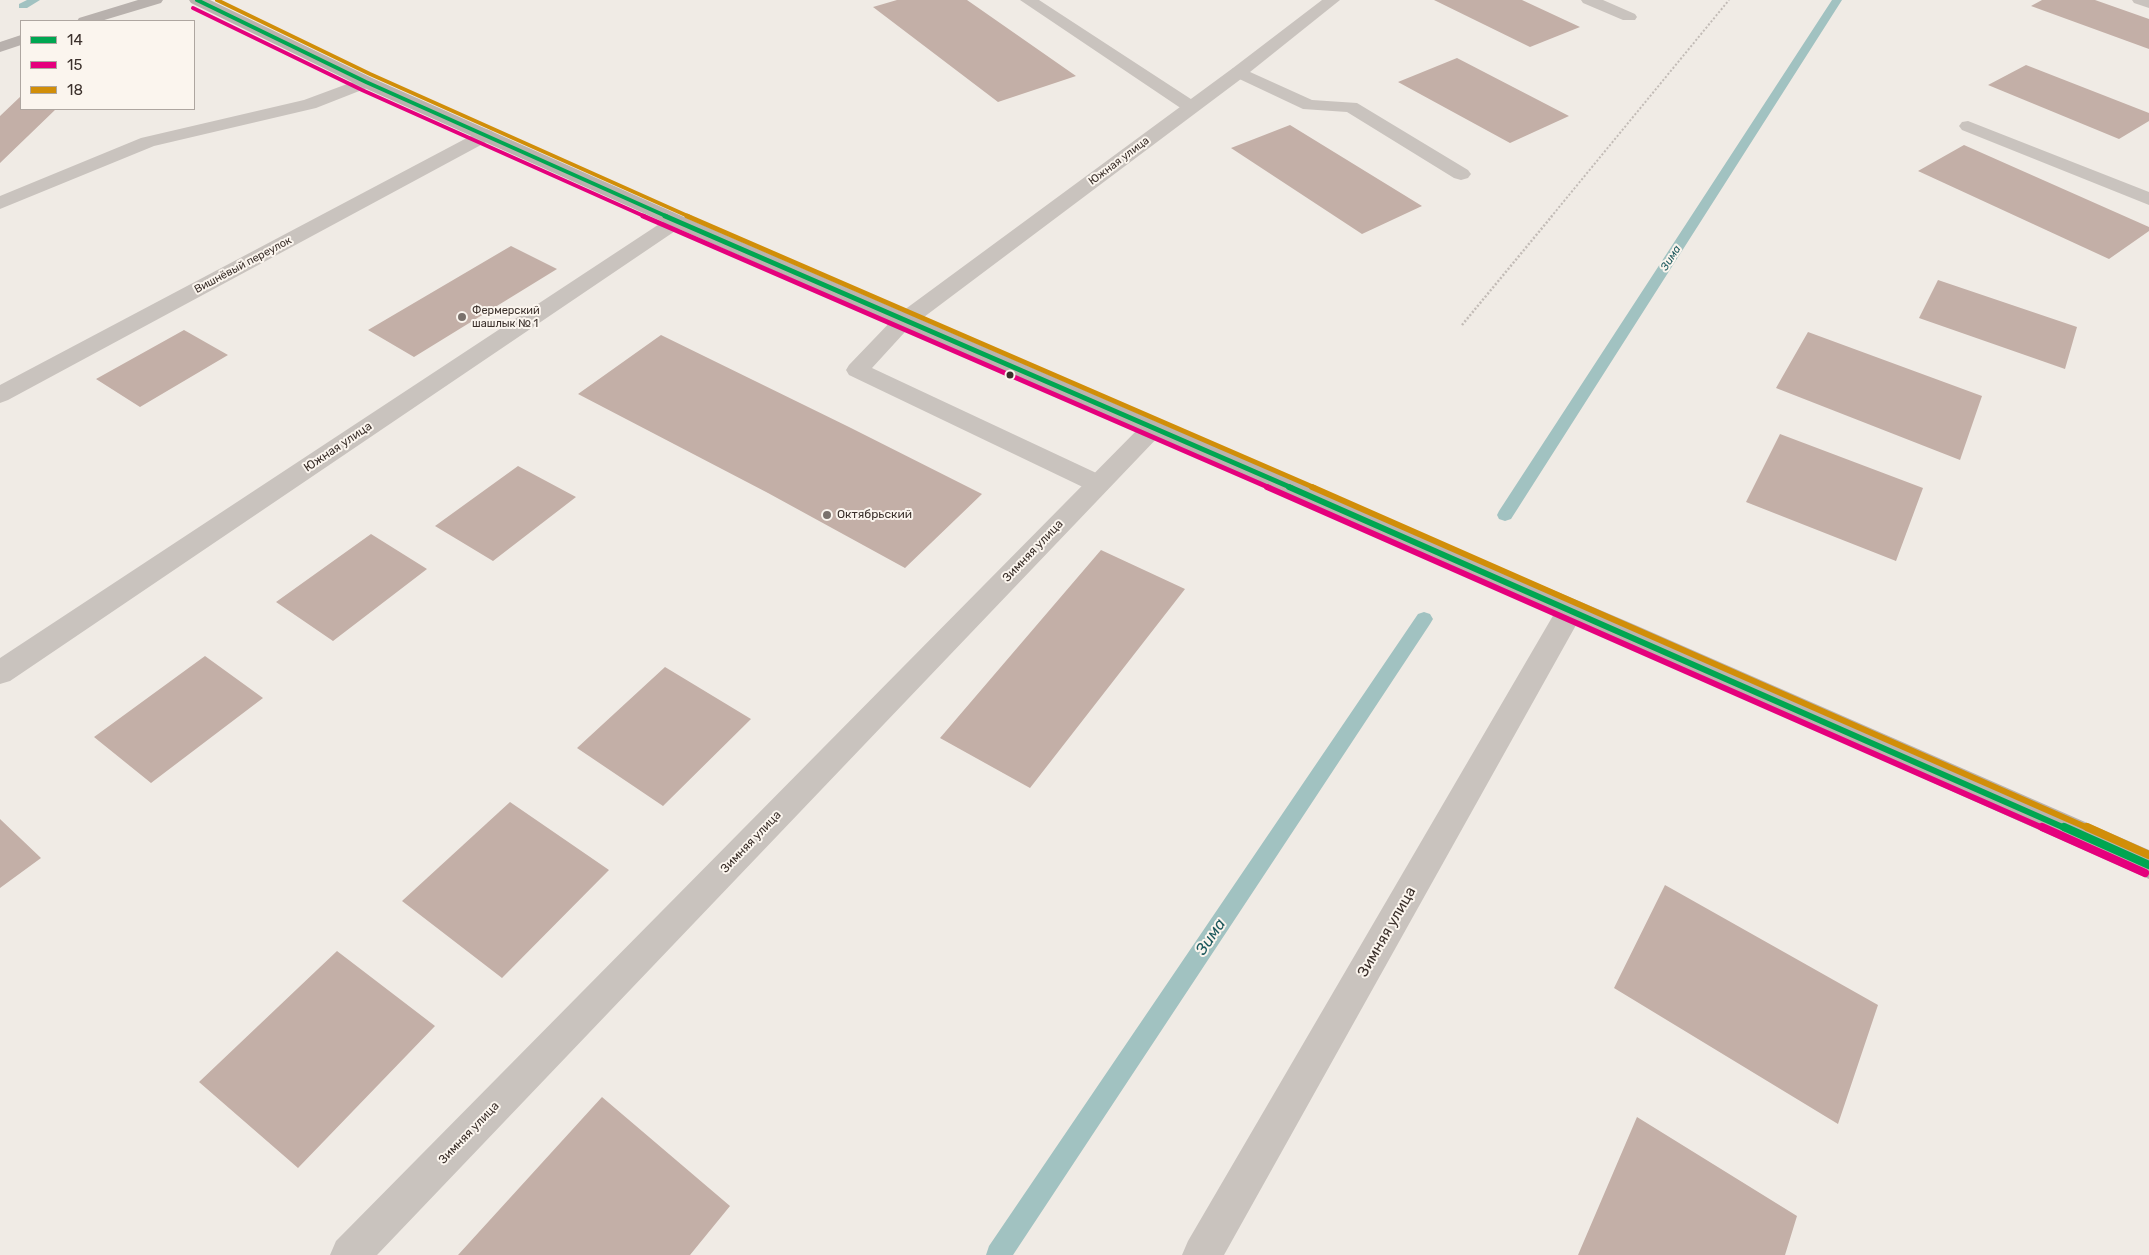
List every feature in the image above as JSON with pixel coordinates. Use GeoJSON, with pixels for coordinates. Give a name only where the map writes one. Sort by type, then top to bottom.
{"type":"FeatureCollection","features":[{"type":"Feature","properties":{"kind":"main road"},"geometry":{"type":"LineString","coordinates":[[88,20],[155,0]]}},
{"type":"Feature","properties":{"kind":"main road"},"geometry":{"type":"LineString","coordinates":[[0,47],[20,40]]}},
{"type":"Feature","properties":{"kind":"street"},"geometry":{"type":"LineString","coordinates":[[196,0],[366,82],[677,221],[1152,429],[1571,609],[2149,865]]}},
{"type":"Feature","properties":{"kind":"street"},"geometry":{"type":"LineString","coordinates":[[1028,0],[1191,107]]}},
{"type":"Feature","properties":{"kind":"street","name":"Южная улица"},"geometry":{"type":"LineString","coordinates":[[1098,484],[856,370],[904,321],[1239,72],[1332,0]]}},
{"type":"Feature","properties":{"kind":"street"},"geometry":{"type":"LineString","coordinates":[[1589,0],[1629,17]]}},
{"type":"Feature","properties":{"kind":"street"},"geometry":{"type":"LineString","coordinates":[[2140,0],[2149,3]]}},
{"type":"Feature","properties":{"kind":"street"},"geometry":{"type":"LineString","coordinates":[[1239,72],[1309,104],[1351,107],[1462,174]]}},
{"type":"Feature","properties":{"kind":"street"},"geometry":{"type":"LineString","coordinates":[[0,203],[148,142],[310,104],[366,82]]}},
{"type":"Feature","properties":{"kind":"street"},"geometry":{"type":"LineString","coordinates":[[1968,126],[2149,199]]}},
{"type":"Feature","properties":{"kind":"street","name":"Вишнёвый переулок"},"geometry":{"type":"LineString","coordinates":[[0,395],[486,135]]}},
{"type":"Feature","properties":{"kind":"street"},"geometry":{"type":"LineString","coordinates":[[0,182],[54,181]]}},
{"type":"Feature","properties":{"kind":"street","name":"Южная улица"},"geometry":{"type":"LineString","coordinates":[[0,673],[677,221]]}},
{"type":"Feature","properties":{"kind":"street","name":"Зимняя улица"},"geometry":{"type":"LineString","coordinates":[[350,1255],[1152,429]]}},
{"type":"Feature","properties":{"kind":"street","name":"Зимняя улица"},"geometry":{"type":"LineString","coordinates":[[1202,1255],[1571,609]]}},
{"type":"Feature","properties":{"kind":"path"},"geometry":{"type":"LineString","coordinates":[[1462,325],[1729,0]]}},
{"type":"Feature","properties":{"kind":"building"},"geometry":{"type":"Polygon","coordinates":[[[897,0],[967,0],[1076,76],[998,102],[873,7],[897,0]]]}},
{"type":"Feature","properties":{"kind":"building"},"geometry":{"type":"Polygon","coordinates":[[[1434,0],[1522,0],[1580,27],[1530,47],[1434,0]]]}},
{"type":"Feature","properties":{"kind":"building"},"geometry":{"type":"Polygon","coordinates":[[[2042,0],[2095,0],[2149,19],[2149,49],[2031,6],[2042,0]]]}},
{"type":"Feature","properties":{"kind":"building"},"geometry":{"type":"Polygon","coordinates":[[[1457,58],[1569,116],[1510,143],[1398,82],[1457,58]]]}},
{"type":"Feature","properties":{"kind":"building"},"geometry":{"type":"Polygon","coordinates":[[[2026,65],[2149,113],[2149,121],[2119,139],[1988,85],[2026,65]]]}},
{"type":"Feature","properties":{"kind":"building"},"geometry":{"type":"Polygon","coordinates":[[[20,97],[20,110],[55,110],[0,163],[0,116],[20,97]]]}},
{"type":"Feature","properties":{"kind":"building"},"geometry":{"type":"Polygon","coordinates":[[[1290,125],[1422,206],[1362,234],[1231,148],[1290,125]]]}},
{"type":"Feature","properties":{"kind":"building"},"geometry":{"type":"Polygon","coordinates":[[[1964,145],[2149,227],[2149,231],[2109,259],[1918,171],[1964,145]]]}},
{"type":"Feature","properties":{"kind":"building"},"geometry":{"type":"Polygon","coordinates":[[[511,246],[557,269],[414,357],[368,330],[511,246]]]}},
{"type":"Feature","properties":{"kind":"building"},"geometry":{"type":"Polygon","coordinates":[[[1938,280],[2077,327],[2065,369],[1919,318],[1938,280]]]}},
{"type":"Feature","properties":{"kind":"building"},"geometry":{"type":"Polygon","coordinates":[[[184,330],[228,355],[140,407],[96,379],[184,330]]]}},
{"type":"Feature","properties":{"kind":"building"},"geometry":{"type":"Polygon","coordinates":[[[1808,332],[1982,396],[1960,460],[1776,388],[1808,332]]]}},
{"type":"Feature","properties":{"kind":"building"},"geometry":{"type":"Polygon","coordinates":[[[661,335],[982,494],[905,568],[768,493],[578,394],[661,335]]]}},
{"type":"Feature","properties":{"kind":"building"},"geometry":{"type":"Polygon","coordinates":[[[1780,434],[1923,488],[1896,561],[1746,502],[1780,434]]]}},
{"type":"Feature","properties":{"kind":"building"},"geometry":{"type":"Polygon","coordinates":[[[518,466],[576,497],[493,561],[435,526],[518,466]]]}},
{"type":"Feature","properties":{"kind":"building"},"geometry":{"type":"Polygon","coordinates":[[[371,534],[427,569],[333,641],[276,602],[371,534]]]}},
{"type":"Feature","properties":{"kind":"building"},"geometry":{"type":"Polygon","coordinates":[[[1101,550],[1185,589],[1030,788],[940,738],[1101,550]]]}},
{"type":"Feature","properties":{"kind":"building"},"geometry":{"type":"Polygon","coordinates":[[[205,656],[263,698],[151,783],[94,737],[205,656]]]}},
{"type":"Feature","properties":{"kind":"building"},"geometry":{"type":"Polygon","coordinates":[[[665,667],[751,719],[663,806],[577,748],[665,667]]]}},
{"type":"Feature","properties":{"kind":"building"},"geometry":{"type":"Polygon","coordinates":[[[510,802],[609,870],[502,978],[402,901],[510,802]]]}},
{"type":"Feature","properties":{"kind":"building"},"geometry":{"type":"Polygon","coordinates":[[[0,819],[41,858],[0,888],[0,819]]]}},
{"type":"Feature","properties":{"kind":"building"},"geometry":{"type":"Polygon","coordinates":[[[1665,885],[1878,1005],[1838,1124],[1614,988],[1665,885]]]}},
{"type":"Feature","properties":{"kind":"building"},"geometry":{"type":"Polygon","coordinates":[[[337,951],[435,1026],[298,1168],[199,1082],[337,951]]]}},
{"type":"Feature","properties":{"kind":"building"},"geometry":{"type":"Polygon","coordinates":[[[602,1097],[730,1206],[690,1255],[458,1255],[602,1097]]]}},
{"type":"Feature","properties":{"kind":"building"},"geometry":{"type":"Polygon","coordinates":[[[1637,1117],[1797,1216],[1785,1255],[1578,1255],[1637,1117]]]}},
{"type":"Feature","properties":{"kind":"waterway"},"geometry":{"type":"LineString","coordinates":[[23,6],[35,0]]}},
{"type":"Feature","properties":{"kind":"waterway","name":"Зима"},"geometry":{"type":"LineString","coordinates":[[1505,515],[1837,0]]}},
{"type":"Feature","properties":{"kind":"waterway","name":"Зима"},"geometry":{"type":"LineString","coordinates":[[998,1255],[1424,619]]}},
{"type":"Feature","properties":{"kind":"transit line","name":"14"},"geometry":{"type":"LineString","coordinates":[[197,0],[366,82],[677,221],[1623,632],[2149,865]]}},
{"type":"Feature","properties":{"kind":"transit line","name":"18"},"geometry":{"type":"LineString","coordinates":[[217,0],[370,74],[681,213],[1627,624],[2149,855]]}},
{"type":"Feature","properties":{"kind":"transit line","name":"15"},"geometry":{"type":"LineString","coordinates":[[193,8],[362,90],[673,229],[1619,640],[2145,873]]}},
{"type":"Feature","properties":{"kind":"place","name":"Фермерский шашлык № 1"},"geometry":{"type":"Point","coordinates":[462,317]}},
{"type":"Feature","properties":{"kind":"place","name":"Октябрьский"},"geometry":{"type":"Point","coordinates":[827,515]}}]}
